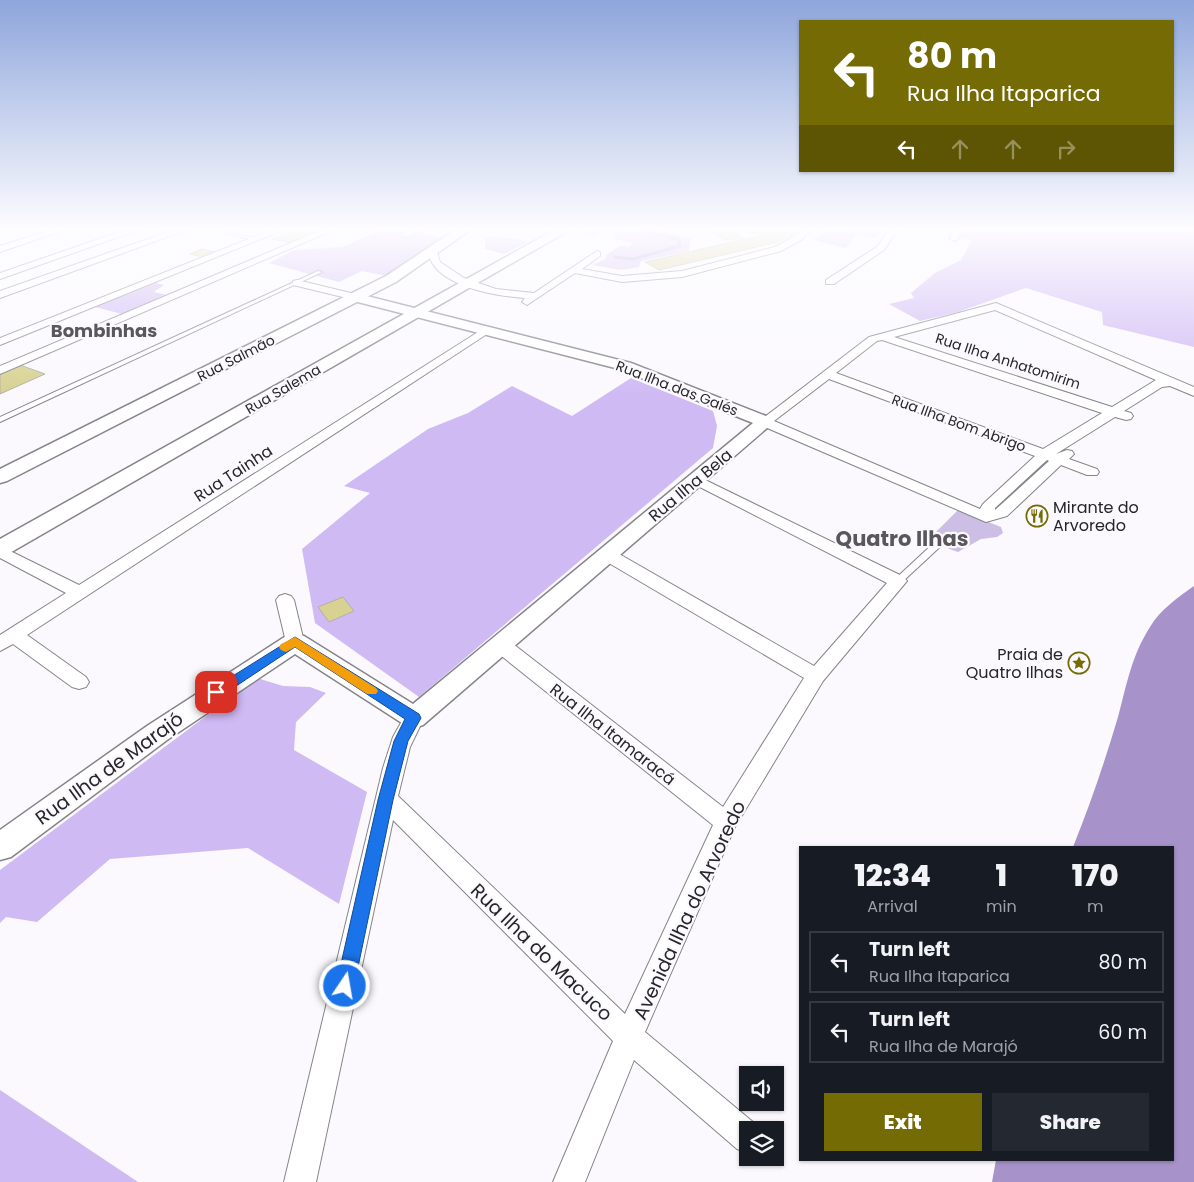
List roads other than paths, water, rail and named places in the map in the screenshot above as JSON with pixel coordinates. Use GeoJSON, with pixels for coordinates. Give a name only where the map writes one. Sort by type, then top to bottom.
{"type":"FeatureCollection","features":[{"type":"Feature","properties":{"kind":"main road","name":"Rua Salmão"},"geometry":{"type":"LineString","coordinates":[[0,478],[383,283]]}},
{"type":"Feature","properties":{"kind":"main road","name":"Rua Salema"},"geometry":{"type":"LineString","coordinates":[[0,550],[469,283]]}},
{"type":"Feature","properties":{"kind":"street"},"geometry":{"type":"LineString","coordinates":[[0,295],[33,283]]}},
{"type":"Feature","properties":{"kind":"street"},"geometry":{"type":"LineString","coordinates":[[0,342],[146,283]]}},
{"type":"Feature","properties":{"kind":"street"},"geometry":{"type":"LineString","coordinates":[[0,370],[204,283]]}},
{"type":"Feature","properties":{"kind":"street","name":"Rua Ilha das Galés"},"geometry":{"type":"LineString","coordinates":[[298,283],[625,366],[765,422],[986,517]]}},
{"type":"Feature","properties":{"kind":"street"},"geometry":{"type":"LineString","coordinates":[[469,283],[491,292],[536,296]]}},
{"type":"Feature","properties":{"kind":"street"},"geometry":{"type":"LineString","coordinates":[[521,306],[555,283]]}},
{"type":"Feature","properties":{"kind":"street","name":"Rua Ilha Bela"},"geometry":{"type":"LineString","coordinates":[[414,718],[765,422],[866,342],[880,336],[996,306],[1172,382]]}},
{"type":"Feature","properties":{"kind":"street","name":"Rua Tainha"},"geometry":{"type":"LineString","coordinates":[[7,640],[486,330]]}},
{"type":"Feature","properties":{"kind":"street","name":"Rua Ilha Anhatomirim"},"geometry":{"type":"LineString","coordinates":[[880,336],[1119,413]]}},
{"type":"Feature","properties":{"kind":"street"},"geometry":{"type":"LineString","coordinates":[[0,342],[38,354]]}},
{"type":"Feature","properties":{"kind":"street","name":"Rua Ilha Bom Abrigo"},"geometry":{"type":"LineString","coordinates":[[826,374],[1092,472]]}},
{"type":"Feature","properties":{"kind":"street"},"geometry":{"type":"LineString","coordinates":[[1119,413],[1058,460],[1001,513],[986,517],[988,507],[1044,455],[1119,413],[1170,387],[1172,382],[1194,392]]}},
{"type":"Feature","properties":{"kind":"street"},"geometry":{"type":"LineString","coordinates":[[697,480],[898,581]]}},
{"type":"Feature","properties":{"kind":"street"},"geometry":{"type":"LineString","coordinates":[[0,550],[80,592]]}},
{"type":"Feature","properties":{"kind":"street"},"geometry":{"type":"LineString","coordinates":[[608,555],[816,676]]}},
{"type":"Feature","properties":{"kind":"street","name":"Avenida Ilha do Arvoredo"},"geometry":{"type":"LineString","coordinates":[[569,1182],[630,1037],[726,822],[816,676],[898,581]]}},
{"type":"Feature","properties":{"kind":"street"},"geometry":{"type":"LineString","coordinates":[[285,600],[295,642],[414,718],[407,727],[401,741],[386,800],[300,1182]]}},
{"type":"Feature","properties":{"kind":"street"},"geometry":{"type":"LineString","coordinates":[[7,640],[79,682]]}},
{"type":"Feature","properties":{"kind":"street","name":"Rua Ilha de Marajó"},"geometry":{"type":"LineString","coordinates":[[0,847],[157,733],[295,642]]}},
{"type":"Feature","properties":{"kind":"street","name":"Rua Ilha Itamaracá"},"geometry":{"type":"LineString","coordinates":[[501,645],[726,822]]}},
{"type":"Feature","properties":{"kind":"street","name":"Rua Ilha do Macuco"},"geometry":{"type":"LineString","coordinates":[[386,800],[630,1037],[739,1130]]}},
{"type":"Feature","properties":{"kind":"lane"},"geometry":{"type":"LineString","coordinates":[[0,420],[297,283]]}},
{"type":"Feature","properties":{"kind":"lane","name":"Avenida Ilha do Arvoredo"},"geometry":{"type":"LineString","coordinates":[[898,581],[939,543]]}},
{"type":"Feature","properties":{"kind":"place","name":"Mirante do Arvoredo"},"geometry":{"type":"Point","coordinates":[1037,516]}},
{"type":"Feature","properties":{"kind":"place","name":"Praia de Quatro Ilhas"},"geometry":{"type":"Point","coordinates":[1079,663]}},
{"type":"Feature","properties":{"kind":"district","name":"Bombinhas"},"geometry":{"type":"Point","coordinates":[104,331]}},
{"type":"Feature","properties":{"kind":"district","name":"Quatro Ilhas"},"geometry":{"type":"Point","coordinates":[902,539]}}]}
